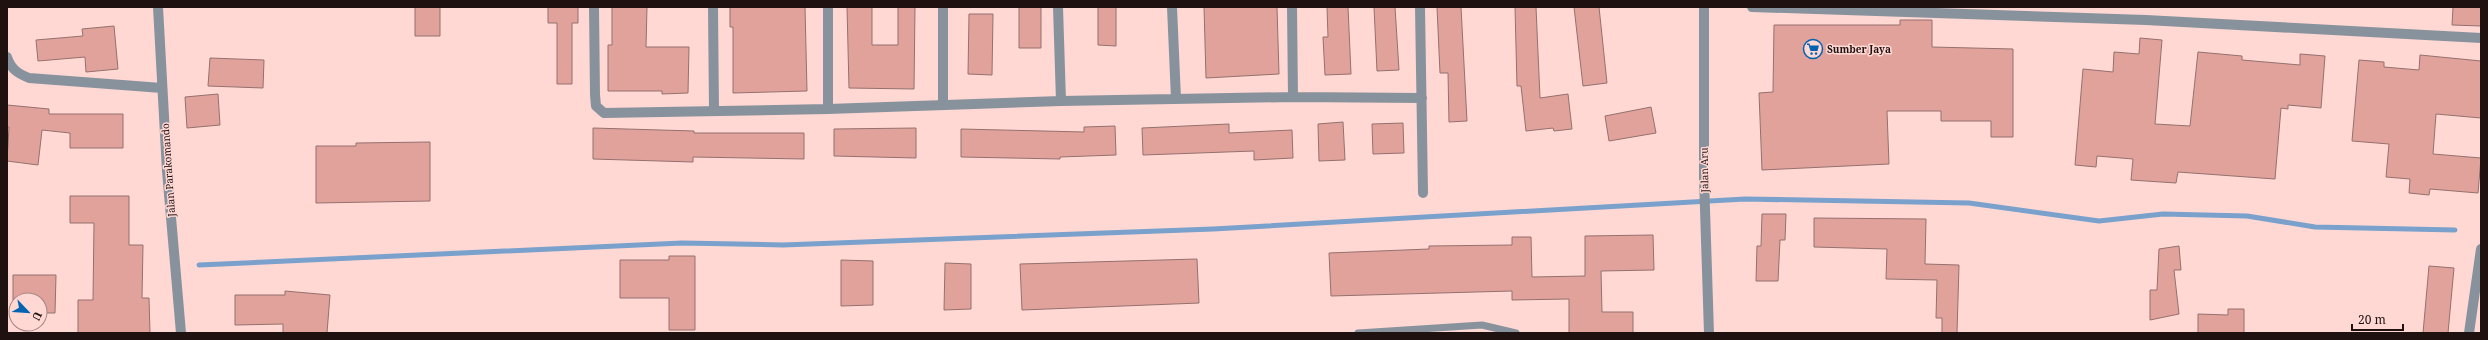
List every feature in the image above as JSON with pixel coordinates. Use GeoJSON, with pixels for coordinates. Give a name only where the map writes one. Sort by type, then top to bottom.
{"type":"FeatureCollection","features":[{"type":"Feature","properties":{"kind":"street","name":"Jalan Parakomando"},"geometry":{"type":"LineString","coordinates":[[158,7],[162,88],[181,333]]}},
{"type":"Feature","properties":{"kind":"street"},"geometry":{"type":"LineString","coordinates":[[594,7],[596,106],[604,113],[828,109],[1061,101],[1293,97],[1422,98]]}},
{"type":"Feature","properties":{"kind":"street"},"geometry":{"type":"LineString","coordinates":[[713,7],[714,110]]}},
{"type":"Feature","properties":{"kind":"street"},"geometry":{"type":"LineString","coordinates":[[828,7],[828,109]]}},
{"type":"Feature","properties":{"kind":"street"},"geometry":{"type":"LineString","coordinates":[[942,7],[943,104]]}},
{"type":"Feature","properties":{"kind":"street"},"geometry":{"type":"LineString","coordinates":[[1058,7],[1061,101]]}},
{"type":"Feature","properties":{"kind":"street"},"geometry":{"type":"LineString","coordinates":[[1172,7],[1176,99]]}},
{"type":"Feature","properties":{"kind":"street"},"geometry":{"type":"LineString","coordinates":[[1292,7],[1293,97]]}},
{"type":"Feature","properties":{"kind":"street"},"geometry":{"type":"LineString","coordinates":[[1420,7],[1423,194]]}},
{"type":"Feature","properties":{"kind":"street","name":"Jalan Aru"},"geometry":{"type":"LineString","coordinates":[[1704,7],[1704,178],[1707,224],[1709,333]]}},
{"type":"Feature","properties":{"kind":"street"},"geometry":{"type":"LineString","coordinates":[[1752,7],[2146,20],[2481,38]]}},
{"type":"Feature","properties":{"kind":"street"},"geometry":{"type":"LineString","coordinates":[[7,57],[10,65],[17,73],[29,78],[162,88]]}},
{"type":"Feature","properties":{"kind":"street"},"geometry":{"type":"LineString","coordinates":[[2469,333],[2481,249]]}},
{"type":"Feature","properties":{"kind":"lane"},"geometry":{"type":"LineString","coordinates":[[1358,333],[1482,325],[1516,333]]}},
{"type":"Feature","properties":{"kind":"building"},"geometry":{"type":"Polygon","coordinates":[[[415,7],[440,7],[440,36],[415,36],[415,7]]]}},
{"type":"Feature","properties":{"kind":"building"},"geometry":{"type":"Polygon","coordinates":[[[548,7],[578,7],[578,23],[572,23],[572,84],[557,84],[557,23],[548,23],[548,7]]]}},
{"type":"Feature","properties":{"kind":"building"},"geometry":{"type":"Polygon","coordinates":[[[612,7],[647,7],[646,47],[689,47],[688,93],[662,94],[662,91],[608,91],[608,45],[612,45],[612,7]]]}},
{"type":"Feature","properties":{"kind":"building"},"geometry":{"type":"Polygon","coordinates":[[[730,7],[805,7],[807,91],[733,93],[733,27],[730,27],[730,7]]]}},
{"type":"Feature","properties":{"kind":"building"},"geometry":{"type":"Polygon","coordinates":[[[847,7],[872,7],[872,45],[898,45],[898,7],[915,7],[914,89],[849,88],[847,7]]]}},
{"type":"Feature","properties":{"kind":"building"},"geometry":{"type":"Polygon","coordinates":[[[1019,7],[1041,7],[1041,48],[1019,48],[1019,7]]]}},
{"type":"Feature","properties":{"kind":"building"},"geometry":{"type":"Polygon","coordinates":[[[1098,7],[1116,7],[1116,46],[1098,45],[1098,7]]]}},
{"type":"Feature","properties":{"kind":"building"},"geometry":{"type":"Polygon","coordinates":[[[1204,7],[1277,7],[1279,74],[1206,78],[1204,7]]]}},
{"type":"Feature","properties":{"kind":"building"},"geometry":{"type":"Polygon","coordinates":[[[1327,7],[1348,7],[1351,74],[1325,75],[1323,37],[1328,37],[1327,7]]]}},
{"type":"Feature","properties":{"kind":"building"},"geometry":{"type":"Polygon","coordinates":[[[1374,7],[1395,7],[1399,70],[1377,71],[1374,7]]]}},
{"type":"Feature","properties":{"kind":"building"},"geometry":{"type":"Polygon","coordinates":[[[1437,7],[1461,7],[1467,121],[1449,122],[1448,73],[1440,73],[1437,7]]]}},
{"type":"Feature","properties":{"kind":"building"},"geometry":{"type":"Polygon","coordinates":[[[1515,7],[1536,7],[1540,98],[1568,94],[1572,129],[1554,131],[1553,128],[1526,131],[1521,86],[1517,86],[1515,7]]]}},
{"type":"Feature","properties":{"kind":"building"},"geometry":{"type":"Polygon","coordinates":[[[1574,7],[1599,7],[1607,83],[1583,86],[1574,7]]]}},
{"type":"Feature","properties":{"kind":"building"},"geometry":{"type":"Polygon","coordinates":[[[2453,7],[2481,7],[2481,26],[2452,25],[2453,7]]]}},
{"type":"Feature","properties":{"kind":"building"},"geometry":{"type":"Polygon","coordinates":[[[969,14],[993,14],[992,75],[968,74],[969,14]]]}},
{"type":"Feature","properties":{"kind":"building"},"geometry":{"type":"Polygon","coordinates":[[[1900,20],[1932,20],[1932,47],[2013,49],[2013,137],[1991,137],[1991,121],[1941,121],[1941,111],[1887,111],[1889,164],[1762,170],[1759,93],[1773,92],[1774,25],[1900,25],[1900,20]]]}},
{"type":"Feature","properties":{"kind":"building"},"geometry":{"type":"Polygon","coordinates":[[[114,26],[118,69],[86,72],[85,57],[38,61],[36,40],[83,36],[82,29],[114,26]]]}},
{"type":"Feature","properties":{"kind":"building"},"geometry":{"type":"Polygon","coordinates":[[[2140,38],[2162,40],[2155,124],[2190,126],[2198,52],[2242,56],[2242,60],[2300,65],[2300,54],[2325,56],[2321,108],[2288,105],[2288,109],[2281,108],[2275,179],[2178,172],[2176,183],[2131,180],[2133,159],[2097,156],[2096,167],[2075,165],[2083,69],[2113,72],[2114,52],[2139,54],[2140,38]]]}},
{"type":"Feature","properties":{"kind":"building"},"geometry":{"type":"Polygon","coordinates":[[[2420,55],[2481,61],[2481,118],[2436,114],[2433,154],[2481,158],[2478,193],[2430,189],[2429,195],[2409,193],[2410,179],[2386,177],[2389,144],[2352,141],[2359,60],[2384,62],[2384,67],[2419,70],[2420,55]]]}},
{"type":"Feature","properties":{"kind":"building"},"geometry":{"type":"Polygon","coordinates":[[[210,58],[264,60],[263,88],[208,86],[210,58]]]}},
{"type":"Feature","properties":{"kind":"building"},"geometry":{"type":"Polygon","coordinates":[[[218,94],[220,125],[187,128],[185,97],[218,94]]]}},
{"type":"Feature","properties":{"kind":"building"},"geometry":{"type":"Polygon","coordinates":[[[7,105],[49,109],[49,114],[123,114],[123,148],[70,148],[70,133],[42,130],[38,165],[7,161],[9,127],[7,127],[7,105]]]}},
{"type":"Feature","properties":{"kind":"building"},"geometry":{"type":"Polygon","coordinates":[[[1651,107],[1656,133],[1609,141],[1605,116],[1651,107]]]}},
{"type":"Feature","properties":{"kind":"building"},"geometry":{"type":"Polygon","coordinates":[[[1343,122],[1345,160],[1319,161],[1318,124],[1343,122]]]}},
{"type":"Feature","properties":{"kind":"building"},"geometry":{"type":"Polygon","coordinates":[[[1403,123],[1404,153],[1373,154],[1372,124],[1403,123]]]}},
{"type":"Feature","properties":{"kind":"building"},"geometry":{"type":"Polygon","coordinates":[[[1229,124],[1229,133],[1292,130],[1293,158],[1254,160],[1254,151],[1143,155],[1142,128],[1229,124]]]}},
{"type":"Feature","properties":{"kind":"building"},"geometry":{"type":"Polygon","coordinates":[[[1115,126],[1116,155],[1060,157],[1060,159],[961,157],[961,129],[1084,132],[1084,127],[1115,126]]]}},
{"type":"Feature","properties":{"kind":"building"},"geometry":{"type":"Polygon","coordinates":[[[593,128],[694,131],[694,133],[804,133],[804,159],[693,157],[693,162],[593,159],[593,128]]]}},
{"type":"Feature","properties":{"kind":"building"},"geometry":{"type":"Polygon","coordinates":[[[916,128],[916,158],[834,156],[834,129],[916,128]]]}},
{"type":"Feature","properties":{"kind":"building"},"geometry":{"type":"Polygon","coordinates":[[[430,142],[430,201],[316,203],[316,146],[356,146],[356,143],[430,142]]]}},
{"type":"Feature","properties":{"kind":"building"},"geometry":{"type":"Polygon","coordinates":[[[70,196],[129,196],[129,245],[143,245],[142,298],[149,298],[150,333],[78,333],[78,300],[93,300],[94,223],[70,223],[70,196]]]}},
{"type":"Feature","properties":{"kind":"building"},"geometry":{"type":"Polygon","coordinates":[[[1762,214],[1786,214],[1785,240],[1780,240],[1778,281],[1756,281],[1757,246],[1761,246],[1762,214]]]}},
{"type":"Feature","properties":{"kind":"building"},"geometry":{"type":"Polygon","coordinates":[[[1814,218],[1926,219],[1925,264],[1959,265],[1957,333],[1942,333],[1942,318],[1936,318],[1937,280],[1886,279],[1887,249],[1814,247],[1814,218]]]}},
{"type":"Feature","properties":{"kind":"building"},"geometry":{"type":"Polygon","coordinates":[[[1653,235],[1654,270],[1601,271],[1602,312],[1633,312],[1633,333],[1569,333],[1569,299],[1512,300],[1512,291],[1331,296],[1329,253],[1429,249],[1429,246],[1512,245],[1512,237],[1531,237],[1532,277],[1585,276],[1585,236],[1653,235]]]}},
{"type":"Feature","properties":{"kind":"building"},"geometry":{"type":"Polygon","coordinates":[[[2179,246],[2181,270],[2174,270],[2179,314],[2150,320],[2150,290],[2157,290],[2159,249],[2179,246]]]}},
{"type":"Feature","properties":{"kind":"building"},"geometry":{"type":"Polygon","coordinates":[[[669,256],[695,256],[695,330],[669,330],[669,298],[620,298],[620,260],[669,260],[669,256]]]}},
{"type":"Feature","properties":{"kind":"building"},"geometry":{"type":"Polygon","coordinates":[[[1197,259],[1199,303],[1022,310],[1020,264],[1197,259]]]}},
{"type":"Feature","properties":{"kind":"building"},"geometry":{"type":"Polygon","coordinates":[[[841,260],[873,261],[873,305],[841,306],[841,260]]]}},
{"type":"Feature","properties":{"kind":"building"},"geometry":{"type":"Polygon","coordinates":[[[945,263],[971,264],[971,309],[944,310],[945,263]]]}},
{"type":"Feature","properties":{"kind":"building"},"geometry":{"type":"Polygon","coordinates":[[[2429,266],[2454,268],[2448,333],[2423,333],[2429,266]]]}},
{"type":"Feature","properties":{"kind":"building"},"geometry":{"type":"Polygon","coordinates":[[[13,275],[56,275],[55,313],[48,313],[48,292],[13,292],[13,275]]]}},
{"type":"Feature","properties":{"kind":"building"},"geometry":{"type":"Polygon","coordinates":[[[285,291],[330,295],[327,333],[283,333],[283,324],[235,325],[235,295],[285,295],[285,291]]]}},
{"type":"Feature","properties":{"kind":"building"},"geometry":{"type":"Polygon","coordinates":[[[2228,309],[2244,309],[2244,333],[2198,333],[2198,314],[2228,315],[2228,309]]]}},
{"type":"Feature","properties":{"kind":"waterway"},"geometry":{"type":"LineString","coordinates":[[199,265],[682,243],[783,245],[1213,229],[1745,199],[1969,203],[2099,221],[2163,214],[2247,216],[2315,227],[2455,230]]}},
{"type":"Feature","properties":{"kind":"place","name":"Sumber Jaya"},"geometry":{"type":"Point","coordinates":[1813,49]}}]}
